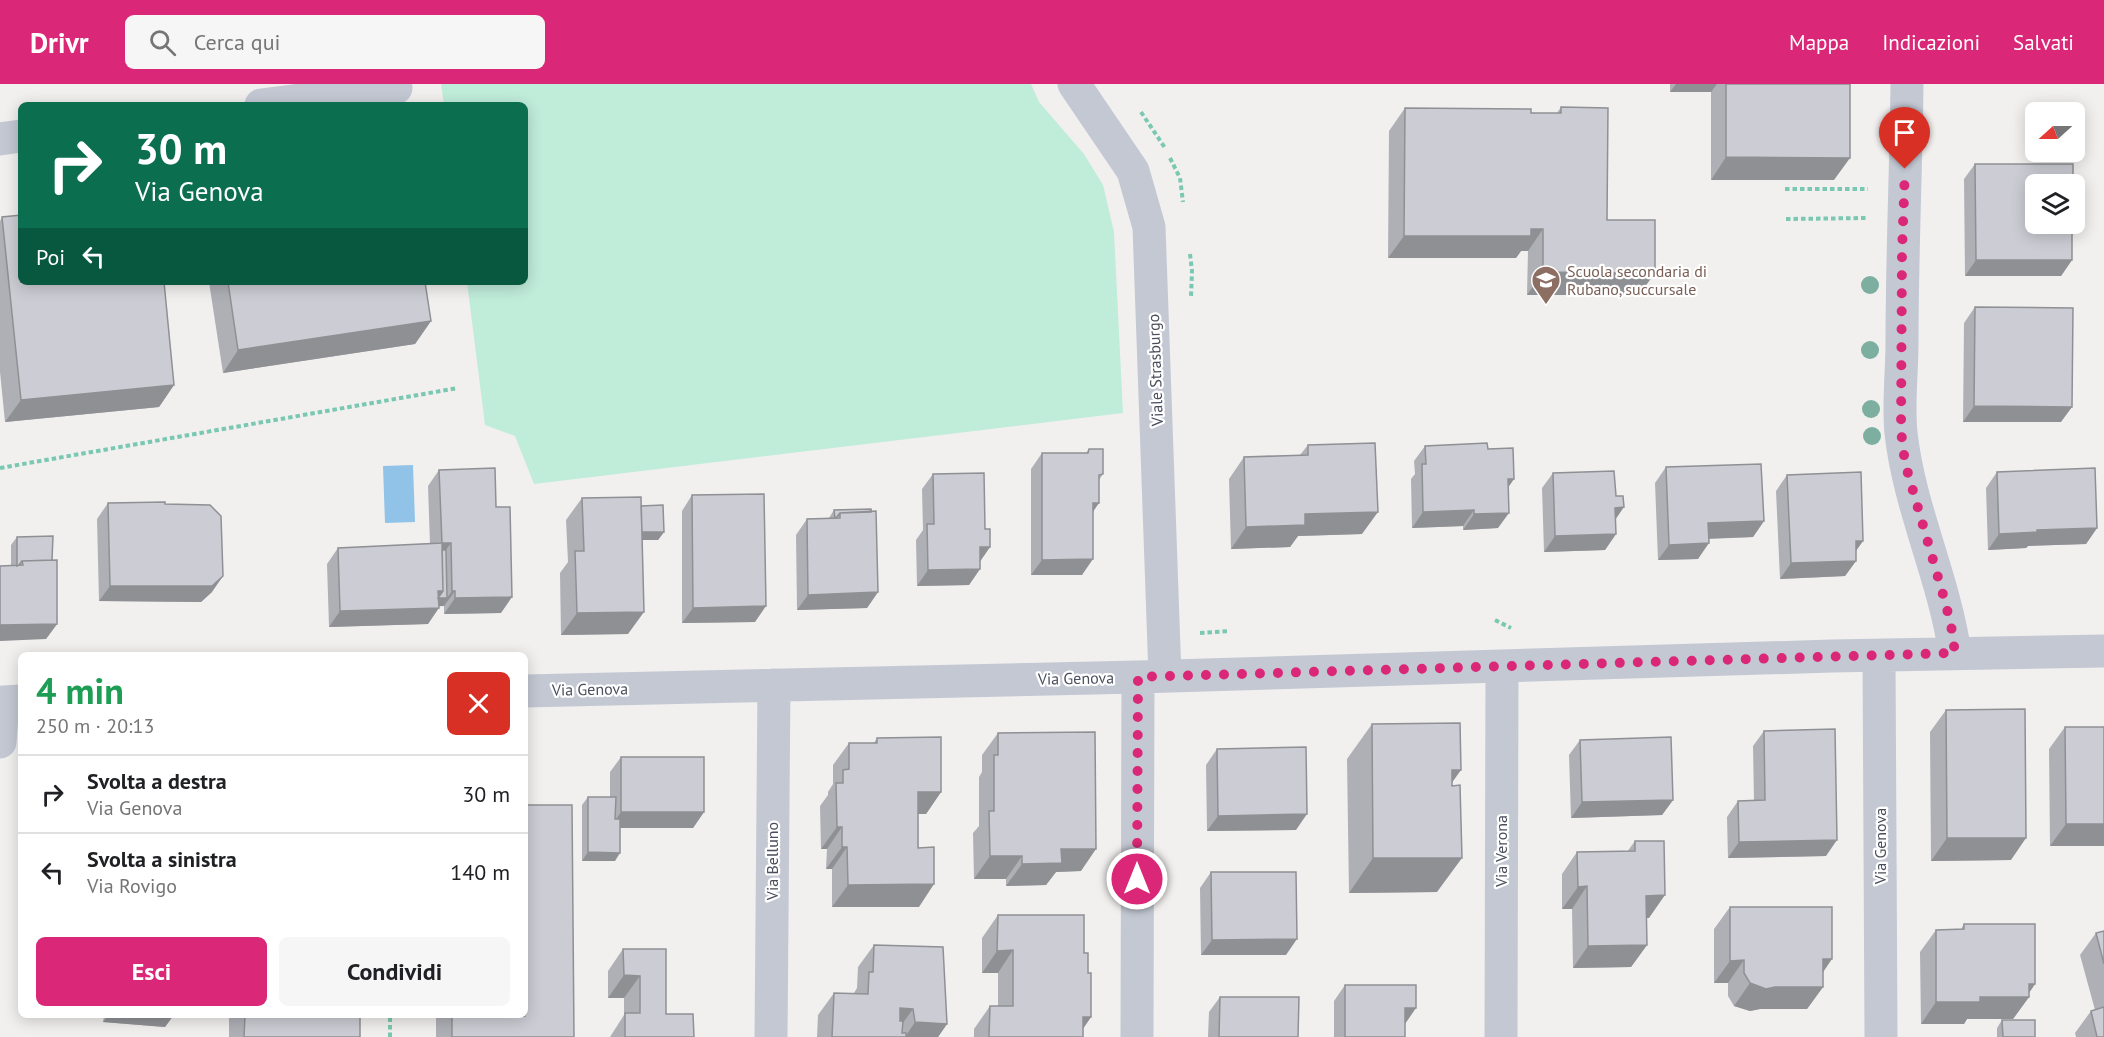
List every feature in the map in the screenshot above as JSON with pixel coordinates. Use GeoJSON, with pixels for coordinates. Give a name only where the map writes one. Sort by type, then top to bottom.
{"type":"FeatureCollection","features":[{"type":"Feature","properties":{"kind":"street","name":"Viale Strasburgo"},"geometry":{"type":"LineString","coordinates":[[1074,84],[1133,171],[1149,227],[1152,676],[1137,1037]]}},
{"type":"Feature","properties":{"kind":"street"},"geometry":{"type":"LineString","coordinates":[[1907,84],[1902,252],[1901,431],[1905,463],[1946,607],[1955,653]]}},
{"type":"Feature","properties":{"kind":"street"},"geometry":{"type":"LineString","coordinates":[[285,102],[396,88]]}},
{"type":"Feature","properties":{"kind":"street"},"geometry":{"type":"LineString","coordinates":[[0,139],[18,136]]}},
{"type":"Feature","properties":{"kind":"street","name":"Via Genova"},"geometry":{"type":"LineString","coordinates":[[528,691],[2104,651]]}},
{"type":"Feature","properties":{"kind":"street","name":"Via Genova"},"geometry":{"type":"LineString","coordinates":[[1879,656],[1881,1037]]}},
{"type":"Feature","properties":{"kind":"street","name":"Via Verona"},"geometry":{"type":"LineString","coordinates":[[1501,1037],[1502,666]]}},
{"type":"Feature","properties":{"kind":"street","name":"Via Belluno"},"geometry":{"type":"LineString","coordinates":[[771,1037],[774,685]]}},
{"type":"Feature","properties":{"kind":"street"},"geometry":{"type":"LineString","coordinates":[[0,742],[12,701]]}},
{"type":"Feature","properties":{"kind":"path"},"geometry":{"type":"LineString","coordinates":[[1785,189],[1869,189]]}},
{"type":"Feature","properties":{"kind":"path"},"geometry":{"type":"LineString","coordinates":[[1786,219],[1869,218]]}},
{"type":"Feature","properties":{"kind":"path"},"geometry":{"type":"LineString","coordinates":[[0,468],[458,388]]}},
{"type":"Feature","properties":{"kind":"path"},"geometry":{"type":"LineString","coordinates":[[1203,634],[1229,631]]}},
{"type":"Feature","properties":{"kind":"path"},"geometry":{"type":"LineString","coordinates":[[390,1018],[390,1037]]}},
{"type":"Feature","properties":{"kind":"green space"},"geometry":{"type":"Polygon","coordinates":[[[441,84],[1031,84],[1039,102],[1084,154],[1103,185],[1114,232],[1123,413],[534,484],[515,436],[485,425],[467,285],[528,285],[528,102],[444,102],[441,84]]]}},
{"type":"Feature","properties":{"kind":"water"},"geometry":{"type":"Polygon","coordinates":[[[413,465],[415,522],[385,523],[383,466],[413,465]]]}},
{"type":"Feature","properties":{"kind":"building"},"geometry":{"type":"Polygon","coordinates":[[[1726,84],[1850,84],[1850,158],[1726,157],[1726,84]]]}},
{"type":"Feature","properties":{"kind":"building"},"geometry":{"type":"Polygon","coordinates":[[[1561,107],[1608,108],[1607,220],[1655,220],[1655,273],[1543,272],[1543,229],[1531,229],[1531,236],[1404,236],[1405,108],[1531,109],[1531,113],[1561,113],[1561,107]]]}},
{"type":"Feature","properties":{"kind":"building"},"geometry":{"type":"Polygon","coordinates":[[[1975,164],[2073,164],[2073,174],[2025,174],[2025,234],[2072,234],[2072,260],[1976,260],[1975,164]]]}},
{"type":"Feature","properties":{"kind":"building"},"geometry":{"type":"Polygon","coordinates":[[[18,215],[18,285],[164,285],[174,385],[21,400],[2,217],[18,215]]]}},
{"type":"Feature","properties":{"kind":"building"},"geometry":{"type":"Polygon","coordinates":[[[228,285],[425,285],[431,321],[238,350],[228,285]]]}},
{"type":"Feature","properties":{"kind":"building"},"geometry":{"type":"Polygon","coordinates":[[[1975,307],[2073,308],[2072,407],[1974,406],[1975,307]]]}},
{"type":"Feature","properties":{"kind":"building"},"geometry":{"type":"Polygon","coordinates":[[[1375,443],[1378,512],[1305,514],[1305,525],[1246,527],[1244,457],[1308,455],[1308,445],[1375,443]]]}},
{"type":"Feature","properties":{"kind":"building"},"geometry":{"type":"Polygon","coordinates":[[[1487,443],[1488,449],[1513,448],[1514,479],[1508,479],[1509,513],[1474,514],[1474,510],[1423,512],[1422,464],[1426,464],[1425,446],[1487,443]]]}},
{"type":"Feature","properties":{"kind":"building"},"geometry":{"type":"Polygon","coordinates":[[[1089,449],[1103,449],[1103,474],[1099,475],[1099,503],[1093,503],[1093,559],[1042,560],[1042,453],[1088,453],[1089,449]]]}},
{"type":"Feature","properties":{"kind":"building"},"geometry":{"type":"Polygon","coordinates":[[[1761,464],[1764,521],[1708,523],[1709,543],[1669,545],[1666,467],[1761,464]]]}},
{"type":"Feature","properties":{"kind":"building"},"geometry":{"type":"Polygon","coordinates":[[[495,468],[496,507],[510,507],[512,597],[455,598],[455,591],[452,591],[451,543],[442,543],[439,470],[495,468]]]}},
{"type":"Feature","properties":{"kind":"building"},"geometry":{"type":"Polygon","coordinates":[[[2095,468],[2097,528],[1999,534],[1997,472],[2095,468]]]}},
{"type":"Feature","properties":{"kind":"building"},"geometry":{"type":"Polygon","coordinates":[[[1614,471],[1616,496],[1623,496],[1624,507],[1615,508],[1616,534],[1555,536],[1553,473],[1614,471]]]}},
{"type":"Feature","properties":{"kind":"building"},"geometry":{"type":"Polygon","coordinates":[[[1861,472],[1863,541],[1856,541],[1856,561],[1791,563],[1787,475],[1861,472]]]}},
{"type":"Feature","properties":{"kind":"building"},"geometry":{"type":"Polygon","coordinates":[[[984,473],[985,529],[990,529],[990,547],[980,547],[980,569],[928,570],[927,524],[934,524],[933,474],[984,473]]]}},
{"type":"Feature","properties":{"kind":"building"},"geometry":{"type":"Polygon","coordinates":[[[764,494],[766,606],[693,608],[692,495],[764,494]]]}},
{"type":"Feature","properties":{"kind":"building"},"geometry":{"type":"Polygon","coordinates":[[[641,497],[644,612],[577,613],[575,551],[584,551],[582,498],[641,497]]]}},
{"type":"Feature","properties":{"kind":"building"},"geometry":{"type":"Polygon","coordinates":[[[165,502],[165,504],[210,505],[221,516],[223,576],[212,586],[110,586],[108,503],[165,502]]]}},
{"type":"Feature","properties":{"kind":"building"},"geometry":{"type":"Polygon","coordinates":[[[663,505],[664,532],[642,532],[641,506],[663,505]]]}},
{"type":"Feature","properties":{"kind":"building"},"geometry":{"type":"Polygon","coordinates":[[[871,509],[871,512],[840,513],[835,518],[834,510],[871,509]]]}},
{"type":"Feature","properties":{"kind":"building"},"geometry":{"type":"Polygon","coordinates":[[[876,511],[878,592],[808,595],[807,519],[840,518],[840,513],[876,511]]]}},
{"type":"Feature","properties":{"kind":"building"},"geometry":{"type":"Polygon","coordinates":[[[53,536],[52,560],[22,561],[17,566],[17,537],[53,536]]]}},
{"type":"Feature","properties":{"kind":"building"},"geometry":{"type":"Polygon","coordinates":[[[442,543],[443,591],[438,591],[439,608],[340,611],[338,548],[442,543]]]}},
{"type":"Feature","properties":{"kind":"building"},"geometry":{"type":"Polygon","coordinates":[[[442,550],[446,550],[447,598],[438,598],[443,591],[442,550]]]}},
{"type":"Feature","properties":{"kind":"building"},"geometry":{"type":"Polygon","coordinates":[[[57,560],[57,624],[0,625],[0,566],[23,565],[22,561],[57,560]]]}},
{"type":"Feature","properties":{"kind":"building"},"geometry":{"type":"Polygon","coordinates":[[[2025,709],[2026,838],[1947,838],[1946,710],[2025,709]]]}},
{"type":"Feature","properties":{"kind":"building"},"geometry":{"type":"Polygon","coordinates":[[[1460,723],[1461,770],[1452,770],[1452,786],[1460,785],[1462,858],[1373,858],[1372,724],[1460,723]]]}},
{"type":"Feature","properties":{"kind":"building"},"geometry":{"type":"Polygon","coordinates":[[[2065,727],[2104,727],[2104,824],[2066,824],[2065,727]]]}},
{"type":"Feature","properties":{"kind":"building"},"geometry":{"type":"Polygon","coordinates":[[[1835,729],[1837,840],[1739,842],[1738,801],[1765,800],[1764,731],[1835,729]]]}},
{"type":"Feature","properties":{"kind":"building"},"geometry":{"type":"Polygon","coordinates":[[[1095,732],[1096,849],[1061,849],[1062,863],[1022,864],[1022,856],[990,856],[989,811],[994,811],[994,755],[998,755],[998,733],[1095,732]]]}},
{"type":"Feature","properties":{"kind":"building"},"geometry":{"type":"Polygon","coordinates":[[[941,737],[941,792],[918,792],[918,848],[934,847],[934,884],[848,885],[847,847],[842,847],[842,827],[837,827],[836,783],[843,783],[843,770],[849,769],[849,743],[877,743],[877,738],[941,737]]]}},
{"type":"Feature","properties":{"kind":"building"},"geometry":{"type":"Polygon","coordinates":[[[1671,737],[1673,800],[1582,802],[1580,740],[1671,737]]]}},
{"type":"Feature","properties":{"kind":"building"},"geometry":{"type":"Polygon","coordinates":[[[1306,747],[1307,814],[1218,816],[1217,749],[1306,747]]]}},
{"type":"Feature","properties":{"kind":"building"},"geometry":{"type":"Polygon","coordinates":[[[621,757],[704,757],[704,812],[621,812],[621,757]]]}},
{"type":"Feature","properties":{"kind":"building"},"geometry":{"type":"Polygon","coordinates":[[[588,797],[616,797],[615,819],[620,819],[620,853],[588,852],[588,797]]]}},
{"type":"Feature","properties":{"kind":"building"},"geometry":{"type":"Polygon","coordinates":[[[528,805],[572,805],[574,1037],[452,1037],[452,1018],[528,1018],[528,805]]]}},
{"type":"Feature","properties":{"kind":"building"},"geometry":{"type":"Polygon","coordinates":[[[1635,841],[1664,841],[1665,895],[1646,896],[1647,945],[1588,946],[1587,886],[1578,887],[1577,852],[1635,851],[1635,841]]]}},
{"type":"Feature","properties":{"kind":"building"},"geometry":{"type":"Polygon","coordinates":[[[1211,872],[1296,872],[1297,939],[1212,940],[1211,872]]]}},
{"type":"Feature","properties":{"kind":"building"},"geometry":{"type":"Polygon","coordinates":[[[1730,907],[1832,907],[1832,959],[1823,959],[1823,987],[1766,989],[1750,983],[1744,973],[1744,960],[1730,961],[1730,907]]]}},
{"type":"Feature","properties":{"kind":"building"},"geometry":{"type":"Polygon","coordinates":[[[998,915],[1084,915],[1084,953],[1088,953],[1088,973],[1091,973],[1091,1017],[1083,1017],[1083,1037],[989,1037],[990,1006],[1013,1006],[1013,950],[997,951],[998,915]]]}},
{"type":"Feature","properties":{"kind":"building"},"geometry":{"type":"Polygon","coordinates":[[[1964,924],[2035,924],[2035,984],[2029,984],[2029,997],[1980,997],[1980,1002],[1936,1002],[1936,930],[1964,929],[1964,924]]]}},
{"type":"Feature","properties":{"kind":"building"},"geometry":{"type":"Polygon","coordinates":[[[2104,931],[2104,964],[2096,933],[2104,931]]]}},
{"type":"Feature","properties":{"kind":"building"},"geometry":{"type":"Polygon","coordinates":[[[874,945],[943,947],[947,1024],[915,1022],[913,1009],[900,1008],[900,1021],[903,1021],[902,1033],[906,1033],[906,1037],[832,1037],[834,993],[868,994],[869,972],[873,972],[874,945]]]}},
{"type":"Feature","properties":{"kind":"building"},"geometry":{"type":"Polygon","coordinates":[[[623,949],[666,949],[666,1014],[693,1014],[694,1037],[625,1037],[625,1013],[640,1013],[640,976],[624,975],[623,949]]]}},
{"type":"Feature","properties":{"kind":"building"},"geometry":{"type":"Polygon","coordinates":[[[1345,985],[1416,985],[1416,1008],[1405,1008],[1405,1037],[1345,1037],[1345,985]]]}},
{"type":"Feature","properties":{"kind":"building"},"geometry":{"type":"Polygon","coordinates":[[[1220,997],[1299,997],[1298,1037],[1219,1037],[1220,997]]]}},
{"type":"Feature","properties":{"kind":"building"},"geometry":{"type":"Polygon","coordinates":[[[2104,1007],[2104,1037],[2097,1037],[2091,1011],[2104,1007]]]}},
{"type":"Feature","properties":{"kind":"building"},"geometry":{"type":"Polygon","coordinates":[[[245,1018],[360,1018],[360,1037],[244,1037],[245,1018]]]}},
{"type":"Feature","properties":{"kind":"building"},"geometry":{"type":"Polygon","coordinates":[[[2002,1020],[2035,1020],[2035,1037],[2003,1037],[2002,1020]]]}},
{"type":"Feature","properties":{"kind":"place","name":"Scuola secondaria di Rubano, succursale"},"geometry":{"type":"Point","coordinates":[1546,306]}},
{"type":"Feature","properties":{"kind":"route"},"geometry":{"type":"LineString","coordinates":[[1137,879],[1138,677],[1955,653],[1944,598],[1905,463],[1901,431],[1905,169]]}}]}
